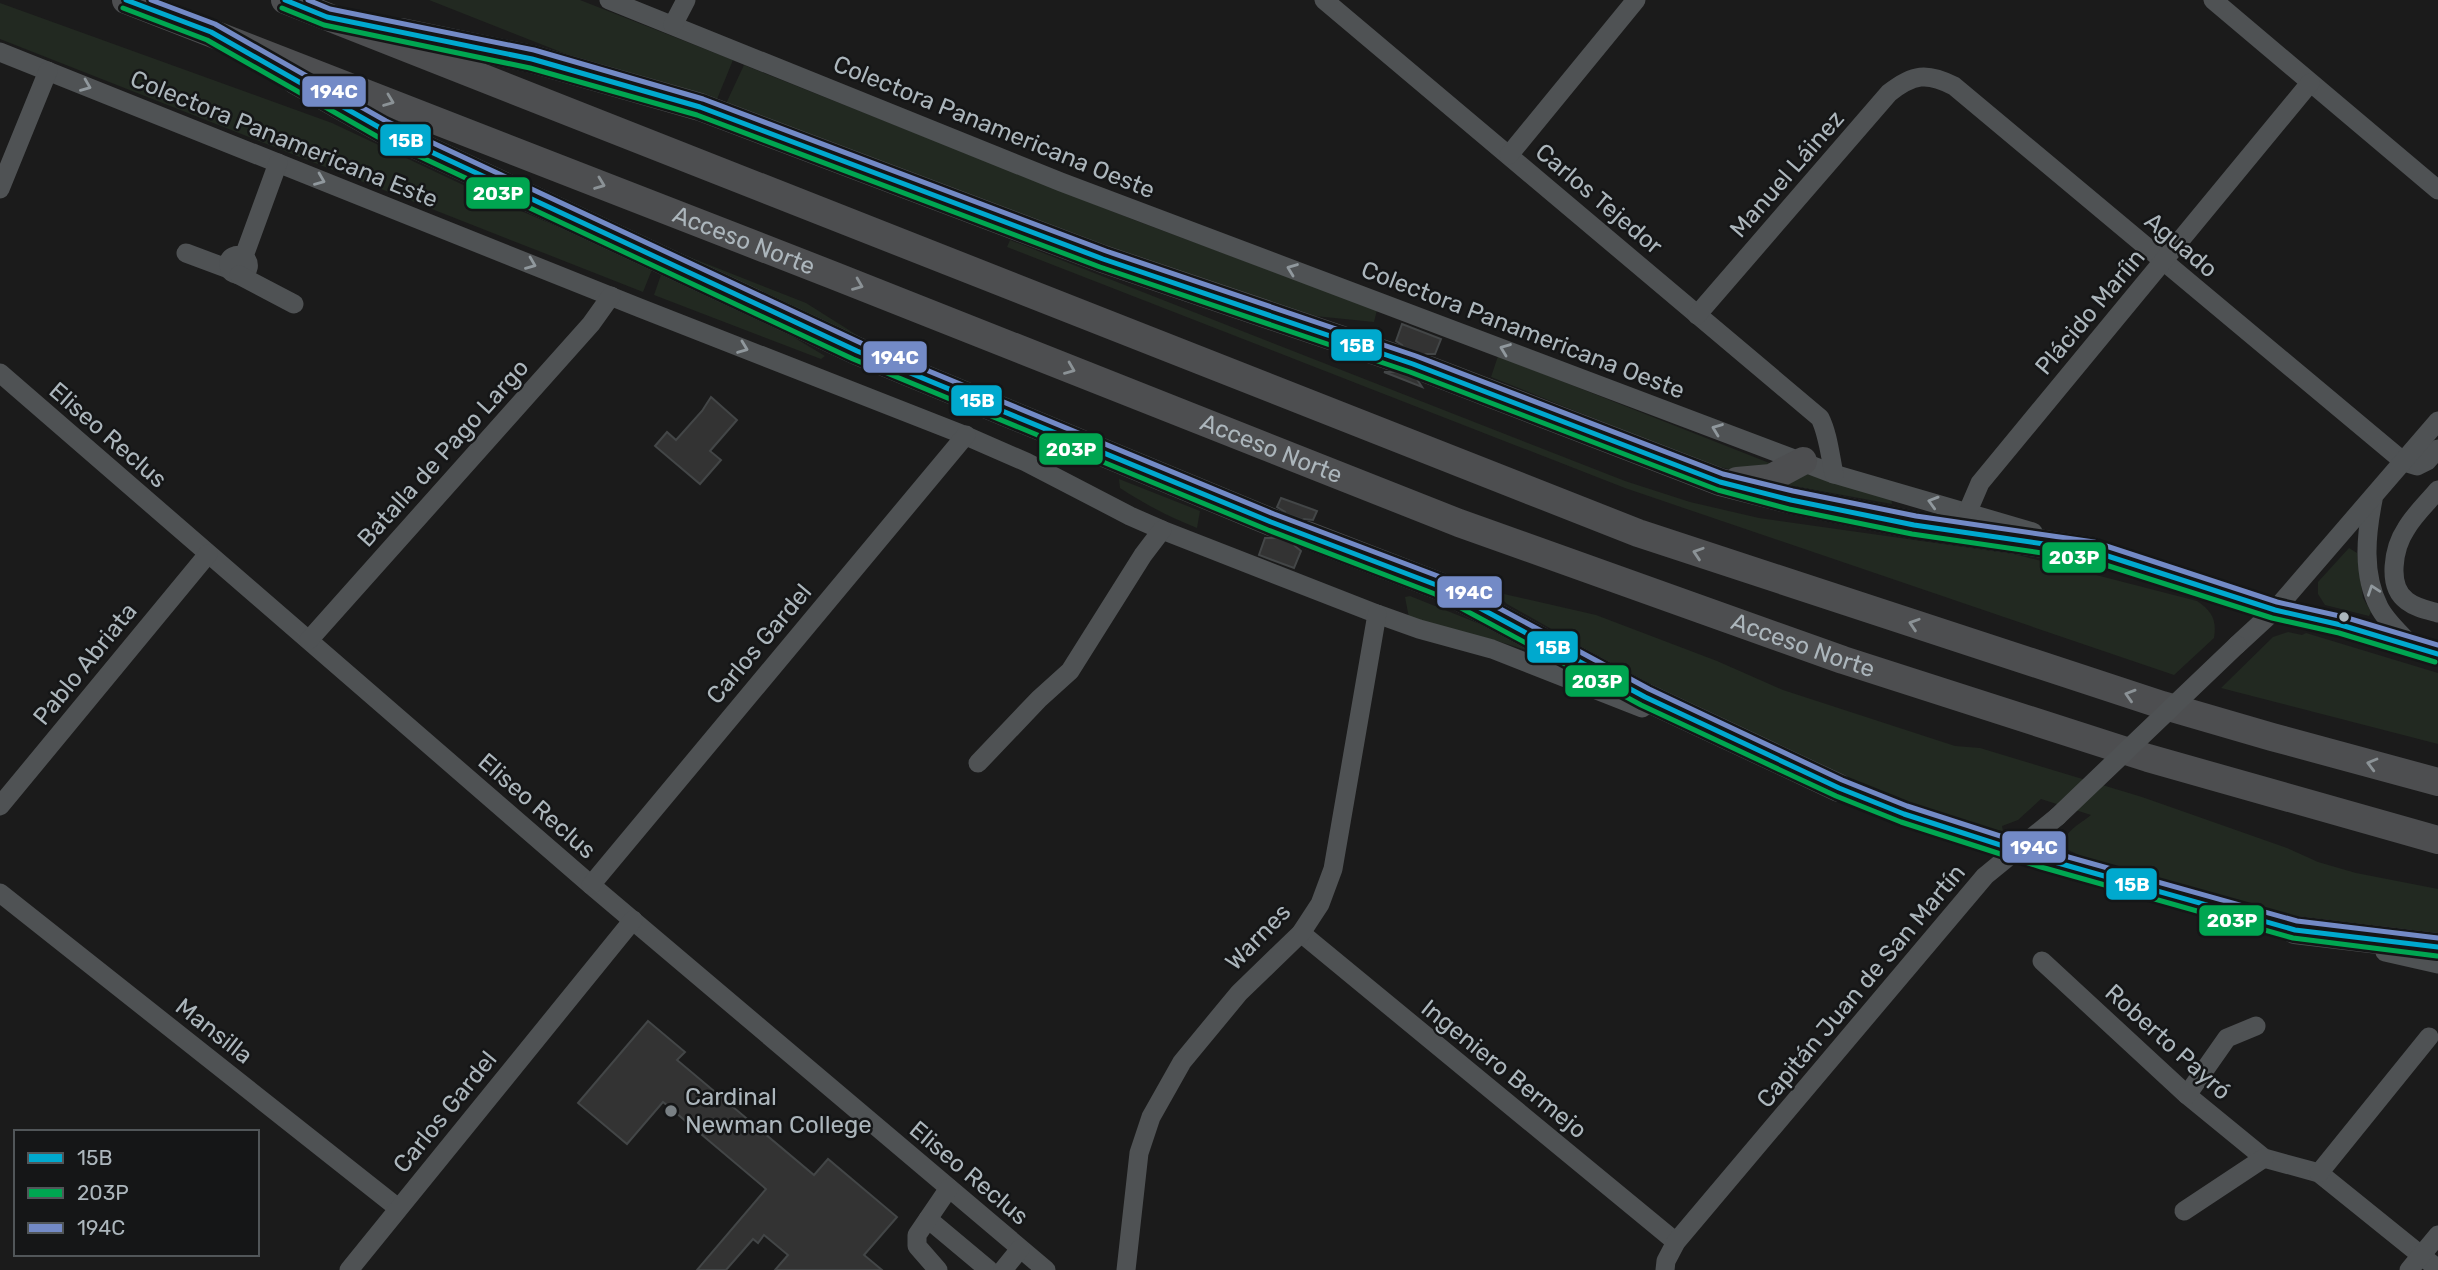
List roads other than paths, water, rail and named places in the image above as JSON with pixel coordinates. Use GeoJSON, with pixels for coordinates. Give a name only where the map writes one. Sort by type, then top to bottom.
{"type":"FeatureCollection","features":[{"type":"Feature","properties":{"kind":"highway","name":"Acceso Norte"},"geometry":{"type":"LineString","coordinates":[[126,0],[835,275],[1459,523],[1843,660],[2148,758],[2438,840]]}},
{"type":"Feature","properties":{"kind":"highway"},"geometry":{"type":"LineString","coordinates":[[285,0],[1638,533],[2150,701],[2438,782]]}},
{"type":"Feature","properties":{"kind":"highway"},"geometry":{"type":"LineString","coordinates":[[327,17],[532,58],[700,107],[1103,259],[1390,356]]}},
{"type":"Feature","properties":{"kind":"highway"},"geometry":{"type":"LineString","coordinates":[[211,32],[382,130],[857,351],[1272,522]]}},
{"type":"Feature","properties":{"kind":"highway"},"geometry":{"type":"LineString","coordinates":[[1429,370],[1720,482],[1791,500],[1914,525],[2092,551]]}},
{"type":"Feature","properties":{"kind":"highway"},"geometry":{"type":"LineString","coordinates":[[1720,482],[1771,478],[1803,461]]}},
{"type":"Feature","properties":{"kind":"highway"},"geometry":{"type":"LineString","coordinates":[[1307,536],[1439,586],[1645,697],[1839,788]]}},
{"type":"Feature","properties":{"kind":"highway"},"geometry":{"type":"LineString","coordinates":[[2295,930],[2438,947]]}},
{"type":"Feature","properties":{"kind":"street","name":"Colectora Panamericana Oeste"},"geometry":{"type":"LineString","coordinates":[[609,0],[1061,182],[1834,474],[1968,512],[2275,610],[2438,654]]}},
{"type":"Feature","properties":{"kind":"street"},"geometry":{"type":"LineString","coordinates":[[673,25],[686,0]]}},
{"type":"Feature","properties":{"kind":"street","name":"Carlos Tejedor"},"geometry":{"type":"LineString","coordinates":[[1324,0],[1820,418],[1826,430],[1834,474]]}},
{"type":"Feature","properties":{"kind":"street"},"geometry":{"type":"LineString","coordinates":[[1509,155],[1636,0]]}},
{"type":"Feature","properties":{"kind":"street"},"geometry":{"type":"LineString","coordinates":[[2213,0],[2438,190]]}},
{"type":"Feature","properties":{"kind":"street","name":"Colectora Panamericana Este"},"geometry":{"type":"LineString","coordinates":[[0,52],[966,435],[1162,530],[1377,614],[1526,661],[1904,814],[2116,881],[2295,930],[2438,964]]}},
{"type":"Feature","properties":{"kind":"street"},"geometry":{"type":"LineString","coordinates":[[0,189],[48,71]]}},
{"type":"Feature","properties":{"kind":"street","name":"Aguado"},"geometry":{"type":"LineString","coordinates":[[1922,76],[1938,78],[1954,86],[2404,462]]}},
{"type":"Feature","properties":{"kind":"street","name":"Manuel Láinez"},"geometry":{"type":"LineString","coordinates":[[1697,315],[1889,93],[1902,82],[1922,76]]}},
{"type":"Feature","properties":{"kind":"street","name":"Plácido Maríin"},"geometry":{"type":"LineString","coordinates":[[1968,512],[1980,483],[2311,83]]}},
{"type":"Feature","properties":{"kind":"street"},"geometry":{"type":"LineString","coordinates":[[237,267],[278,163]]}},
{"type":"Feature","properties":{"kind":"street"},"geometry":{"type":"LineString","coordinates":[[186,253],[237,267],[294,304]]}},
{"type":"Feature","properties":{"kind":"street","name":"Batalla de Pago Largo"},"geometry":{"type":"LineString","coordinates":[[309,640],[591,324],[611,296]]}},
{"type":"Feature","properties":{"kind":"street","name":"Eliseo Reclus"},"geometry":{"type":"LineString","coordinates":[[0,373],[591,885],[1046,1270]]}},
{"type":"Feature","properties":{"kind":"street","name":"Capitán Juan de San Martín"},"geometry":{"type":"LineString","coordinates":[[1665,1270],[1666,1261],[1676,1242],[1985,876],[2057,817],[2275,610],[2438,421]]}},
{"type":"Feature","properties":{"kind":"street","name":"Carlos Gardel"},"geometry":{"type":"LineString","coordinates":[[591,885],[966,435]]}},
{"type":"Feature","properties":{"kind":"street"},"geometry":{"type":"LineString","coordinates":[[1803,461],[1819,459],[1827,444]]}},
{"type":"Feature","properties":{"kind":"street"},"geometry":{"type":"LineString","coordinates":[[2404,462],[2409,466],[2417,466],[2427,461],[2438,449]]}},
{"type":"Feature","properties":{"kind":"street"},"geometry":{"type":"LineString","coordinates":[[2438,490],[2406,528],[2394,560],[2398,591],[2405,600],[2438,613]]}},
{"type":"Feature","properties":{"kind":"street"},"geometry":{"type":"LineString","coordinates":[[2374,497],[2366,555],[2369,582],[2380,609],[2411,645]]}},
{"type":"Feature","properties":{"kind":"street"},"geometry":{"type":"LineString","coordinates":[[978,763],[1039,699],[1070,671],[1143,555],[1162,530]]}},
{"type":"Feature","properties":{"kind":"street","name":"Pablo Abriata"},"geometry":{"type":"LineString","coordinates":[[0,806],[208,554]]}},
{"type":"Feature","properties":{"kind":"street","name":"Warnes"},"geometry":{"type":"LineString","coordinates":[[1126,1270],[1139,1153],[1151,1117],[1181,1062],[1239,993],[1301,933],[1320,904],[1333,869],[1377,614]]}},
{"type":"Feature","properties":{"kind":"street","name":"Mansilla"},"geometry":{"type":"LineString","coordinates":[[0,893],[398,1208]]}},
{"type":"Feature","properties":{"kind":"street","name":"Carlos Gardel"},"geometry":{"type":"LineString","coordinates":[[349,1270],[633,920]]}},
{"type":"Feature","properties":{"kind":"street","name":"Ingeniero Bermejo"},"geometry":{"type":"LineString","coordinates":[[1301,933],[1676,1242]]}},
{"type":"Feature","properties":{"kind":"street","name":"Roberto Payró"},"geometry":{"type":"LineString","coordinates":[[2042,961],[2187,1095],[2264,1158],[2319,1173]]}},
{"type":"Feature","properties":{"kind":"street"},"geometry":{"type":"LineString","coordinates":[[2187,1095],[2227,1038],[2256,1026]]}},
{"type":"Feature","properties":{"kind":"street"},"geometry":{"type":"LineString","coordinates":[[2429,1037],[2319,1173],[2415,1263],[2438,1269]]}},
{"type":"Feature","properties":{"kind":"street"},"geometry":{"type":"LineString","coordinates":[[2184,1211],[2264,1158]]}},
{"type":"Feature","properties":{"kind":"street"},"geometry":{"type":"LineString","coordinates":[[938,1270],[917,1246],[917,1235],[949,1188]]}},
{"type":"Feature","properties":{"kind":"street"},"geometry":{"type":"LineString","coordinates":[[928,1219],[989,1270]]}},
{"type":"Feature","properties":{"kind":"street"},"geometry":{"type":"LineString","coordinates":[[2415,1263],[2438,1235]]}},
{"type":"Feature","properties":{"kind":"street"},"geometry":{"type":"LineString","coordinates":[[1003,1270],[1020,1249]]}},
{"type":"Feature","properties":{"kind":"tunnel"},"geometry":{"type":"LineString","coordinates":[[1390,356],[1429,370]]}},
{"type":"Feature","properties":{"kind":"tunnel"},"geometry":{"type":"LineString","coordinates":[[1271,522],[1307,535]]}},
{"type":"Feature","properties":{"kind":"place","name":"Cardinal Newman College"},"geometry":{"type":"Point","coordinates":[671,1111]}}]}
